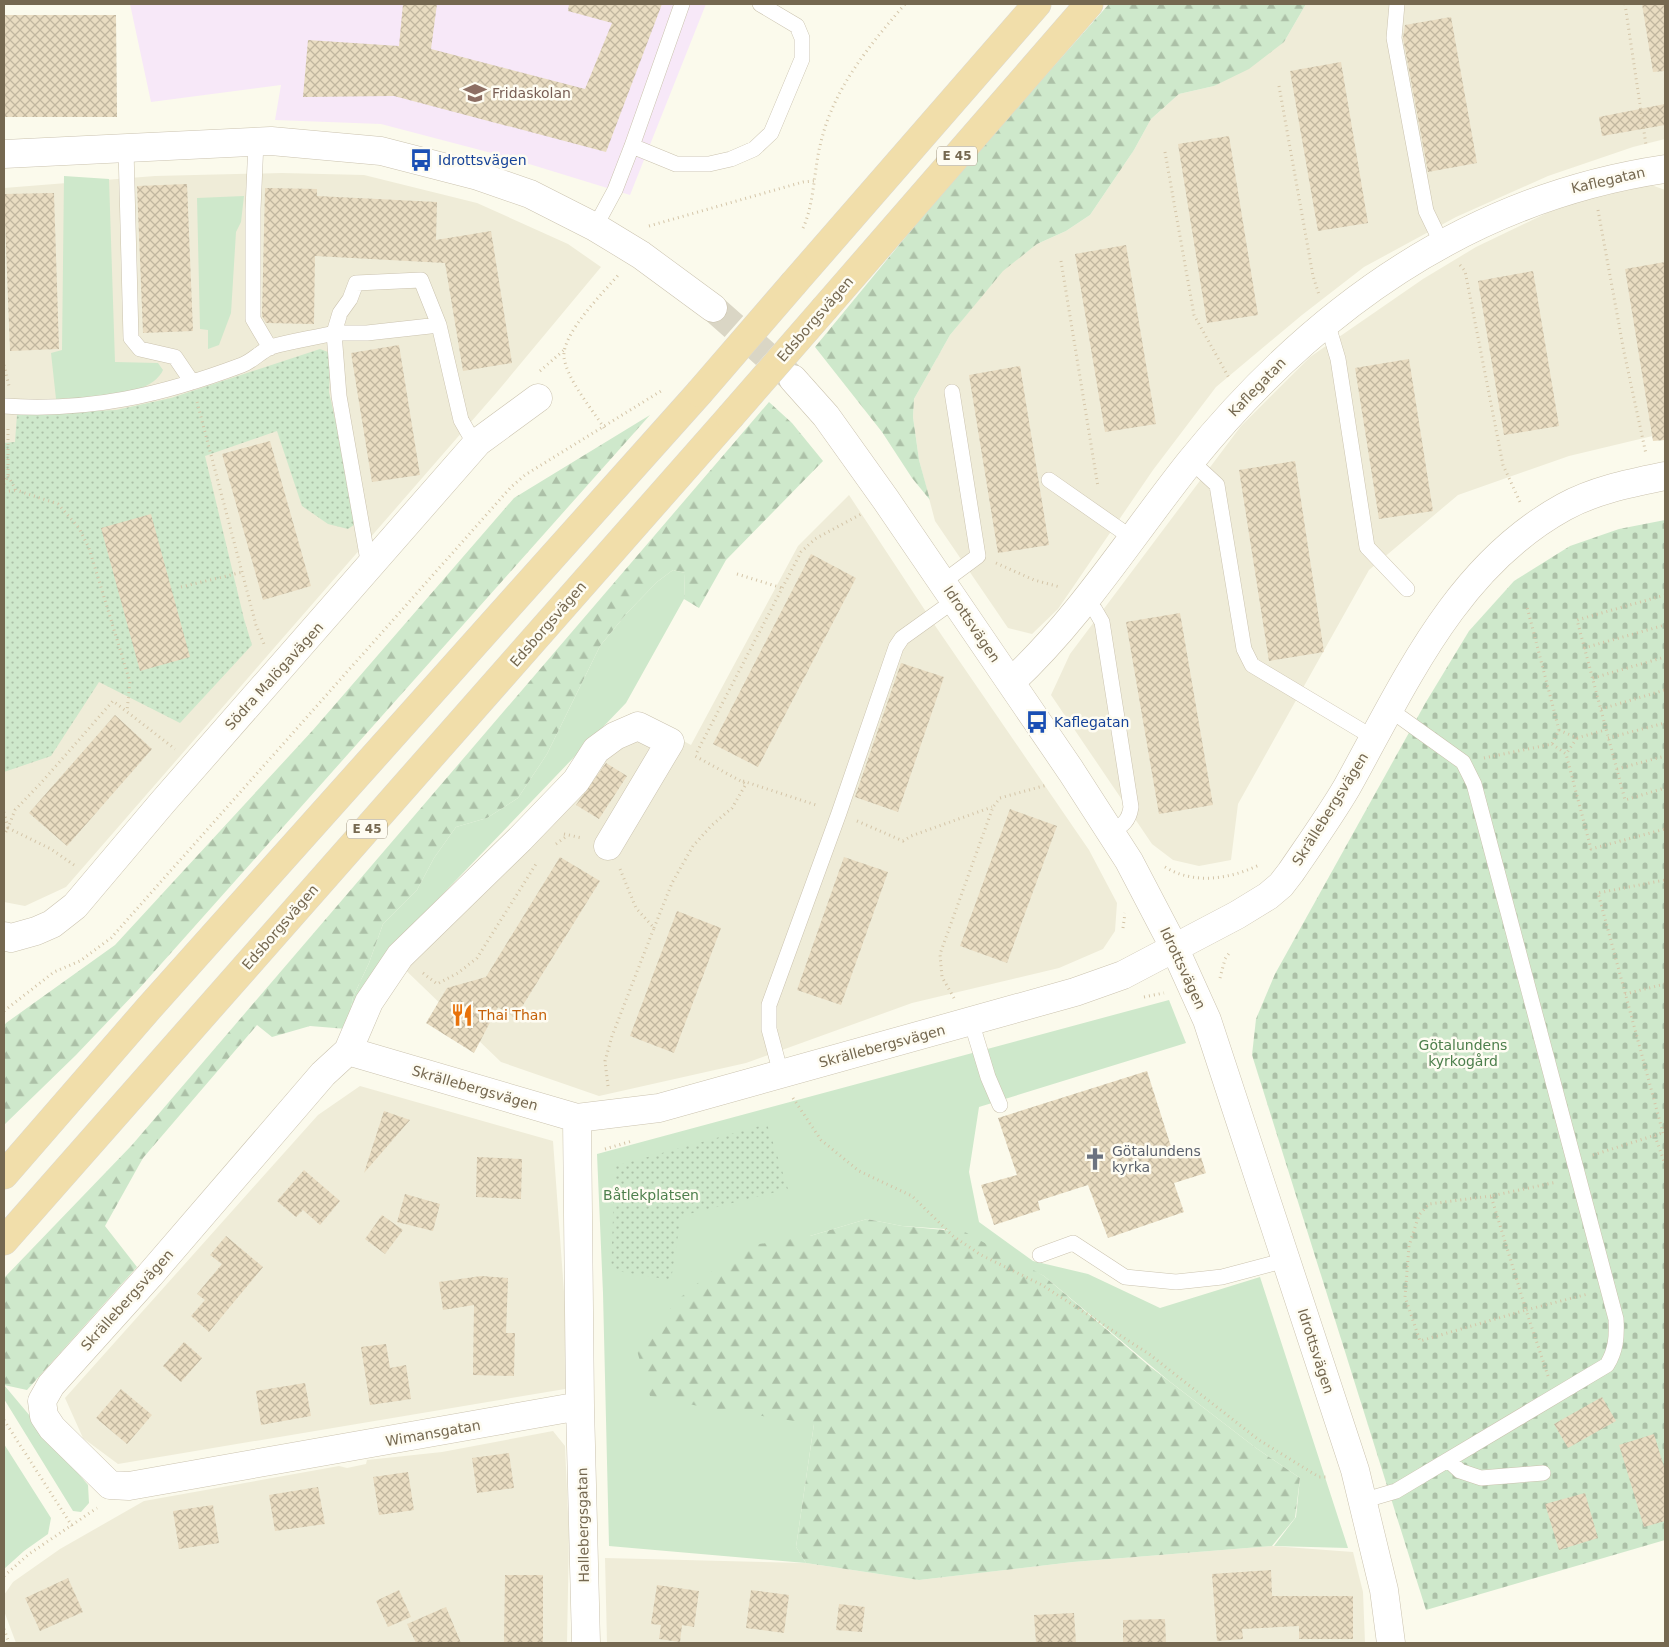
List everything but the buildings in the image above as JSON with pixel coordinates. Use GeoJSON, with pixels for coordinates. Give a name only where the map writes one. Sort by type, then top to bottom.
{"type":"FeatureCollection","features":[{"type":"Feature","properties":{"kind":"highway","name":"E 45"},"geometry":{"type":"LineString","coordinates":[[4,1175],[149,1008],[699,393],[1037,4]]}},
{"type":"Feature","properties":{"kind":"highway","name":"Edsborgsvägen"},"geometry":{"type":"LineString","coordinates":[[4,1240],[730,417],[1089,4]]}},
{"type":"Feature","properties":{"kind":"street"},"geometry":{"type":"LineString","coordinates":[[4,154],[271,141],[381,151],[421,160],[530,194],[596,227],[641,255],[713,308]]}},
{"type":"Feature","properties":{"kind":"street","name":"Kaflegatan"},"geometry":{"type":"LineString","coordinates":[[1011,682],[1068,624],[1191,461],[1242,400],[1299,345],[1327,322],[1381,282],[1466,231],[1553,194],[1588,184],[1658,169]]}},
{"type":"Feature","properties":{"kind":"street","name":"Idrottsvägen"},"geometry":{"type":"LineString","coordinates":[[794,379],[826,416],[1011,682],[1111,832],[1174,947],[1207,1020],[1355,1470],[1384,1590],[1391,1643]]}},
{"type":"Feature","properties":{"kind":"street","name":"Södra Malögavägen"},"geometry":{"type":"LineString","coordinates":[[4,936],[11,938],[52,924],[75,906],[196,764],[376,562],[478,442],[538,398]]}},
{"type":"Feature","properties":{"kind":"street","name":"Skrällebergsvägen"},"geometry":{"type":"LineString","coordinates":[[107,1496],[52,1428],[44,1416],[42,1401],[51,1385],[150,1275],[323,1074],[348,1051],[576,1118],[659,1108],[782,1087],[971,1021],[1075,992],[1122,975],[1237,915],[1268,896],[1281,885],[1320,831],[1438,626],[1463,592],[1490,564],[1520,538],[1564,507],[1632,482],[1665,476]]}},
{"type":"Feature","properties":{"kind":"street"},"geometry":{"type":"LineString","coordinates":[[348,1051],[369,1002],[400,956],[576,781],[596,750],[615,736],[638,726],[670,742],[608,846]]}},
{"type":"Feature","properties":{"kind":"street"},"geometry":{"type":"LineString","coordinates":[[576,1118],[580,1406]]}},
{"type":"Feature","properties":{"kind":"street","name":"Wimansgatan"},"geometry":{"type":"LineString","coordinates":[[107,1496],[129,1486],[580,1406]]}},
{"type":"Feature","properties":{"kind":"street","name":"Hallebergsgatan"},"geometry":{"type":"LineString","coordinates":[[580,1406],[586,1643]]}},
{"type":"Feature","properties":{"kind":"lane"},"geometry":{"type":"LineString","coordinates":[[596,227],[615,190],[632,146],[682,4]]}},
{"type":"Feature","properties":{"kind":"lane"},"geometry":{"type":"LineString","coordinates":[[632,146],[676,164],[709,164],[731,160],[754,149],[771,134],[802,59],[802,38],[797,26],[760,4]]}},
{"type":"Feature","properties":{"kind":"lane"},"geometry":{"type":"LineString","coordinates":[[1397,4],[1394,38],[1426,211],[1442,244]]}},
{"type":"Feature","properties":{"kind":"lane"},"geometry":{"type":"LineString","coordinates":[[256,142],[253,208],[252,319],[270,348]]}},
{"type":"Feature","properties":{"kind":"lane"},"geometry":{"type":"LineString","coordinates":[[126,149],[131,338],[140,349],[175,357],[192,382]]}},
{"type":"Feature","properties":{"kind":"lane"},"geometry":{"type":"LineString","coordinates":[[376,562],[367,555],[339,396],[334,333],[340,312],[350,299],[356,283],[421,280],[440,325],[460,420],[469,434],[478,442]]}},
{"type":"Feature","properties":{"kind":"lane"},"geometry":{"type":"LineString","coordinates":[[1327,322],[1338,360],[1367,547],[1407,589]]}},
{"type":"Feature","properties":{"kind":"lane"},"geometry":{"type":"LineString","coordinates":[[6,406],[50,408],[109,403],[192,382],[245,364],[270,348],[334,333],[367,333],[440,325]]}},
{"type":"Feature","properties":{"kind":"lane"},"geometry":{"type":"LineString","coordinates":[[782,1087],[769,1029],[768,1005],[840,813],[896,647],[902,638],[949,591],[978,556],[952,392]]}},
{"type":"Feature","properties":{"kind":"lane"},"geometry":{"type":"LineString","coordinates":[[1191,461],[1218,485],[1244,649],[1252,665],[1374,738]]}},
{"type":"Feature","properties":{"kind":"lane"},"geometry":{"type":"LineString","coordinates":[[1049,480],[1132,538]]}},
{"type":"Feature","properties":{"kind":"lane"},"geometry":{"type":"LineString","coordinates":[[1084,602],[1095,610],[1102,622],[1131,807],[1126,823],[1111,832]]}},
{"type":"Feature","properties":{"kind":"lane"},"geometry":{"type":"LineString","coordinates":[[1362,1501],[1396,1491],[1607,1365],[1615,1352],[1616,1319],[1474,784],[1463,762],[1389,709]]}},
{"type":"Feature","properties":{"kind":"lane"},"geometry":{"type":"LineString","coordinates":[[971,1021],[988,1077],[1000,1106]]}},
{"type":"Feature","properties":{"kind":"lane"},"geometry":{"type":"LineString","coordinates":[[1040,1255],[1073,1243],[1125,1276],[1176,1282],[1222,1277],[1286,1260]]}},
{"type":"Feature","properties":{"kind":"lane"},"geometry":{"type":"LineString","coordinates":[[1448,1460],[1460,1472],[1481,1478],[1543,1473]]}},
{"type":"Feature","properties":{"kind":"path"},"geometry":{"type":"LineString","coordinates":[[800,232],[804,225],[820,146],[830,109],[867,48],[905,4]]}},
{"type":"Feature","properties":{"kind":"path"},"geometry":{"type":"LineString","coordinates":[[1625,4],[1658,169]]}},
{"type":"Feature","properties":{"kind":"path"},"geometry":{"type":"LineString","coordinates":[[1279,86],[1313,276],[1327,322]]}},
{"type":"Feature","properties":{"kind":"path"},"geometry":{"type":"LineString","coordinates":[[1166,152],[1194,315],[1242,400]]}},
{"type":"Feature","properties":{"kind":"path"},"geometry":{"type":"LineString","coordinates":[[643,228],[803,182],[814,181]]}},
{"type":"Feature","properties":{"kind":"path"},"geometry":{"type":"LineString","coordinates":[[1588,184],[1598,210],[1624,352],[1647,456]]}},
{"type":"Feature","properties":{"kind":"path"},"geometry":{"type":"LineString","coordinates":[[1442,244],[1465,271],[1503,465],[1523,507]]}},
{"type":"Feature","properties":{"kind":"path"},"geometry":{"type":"LineString","coordinates":[[1061,261],[1098,489],[1089,508]]}},
{"type":"Feature","properties":{"kind":"path"},"geometry":{"type":"LineString","coordinates":[[604,428],[582,397],[564,360],[564,350],[570,335],[625,267]]}},
{"type":"Feature","properties":{"kind":"path"},"geometry":{"type":"LineString","coordinates":[[192,382],[256,625],[275,674]]}},
{"type":"Feature","properties":{"kind":"path"},"geometry":{"type":"LineString","coordinates":[[4,1011],[54,972],[80,961],[111,938],[511,487],[525,475],[604,428],[668,385]]}},
{"type":"Feature","properties":{"kind":"path"},"geometry":{"type":"LineString","coordinates":[[6,406],[8,476],[16,490]]}},
{"type":"Feature","properties":{"kind":"path"},"geometry":{"type":"LineString","coordinates":[[4,484],[8,476]]}},
{"type":"Feature","properties":{"kind":"path"},"geometry":{"type":"LineString","coordinates":[[4,492],[16,490],[58,504],[79,528],[89,548],[130,682],[127,712]]}},
{"type":"Feature","properties":{"kind":"path"},"geometry":{"type":"LineString","coordinates":[[695,756],[801,552],[815,539],[886,500]]}},
{"type":"Feature","properties":{"kind":"path"},"geometry":{"type":"LineString","coordinates":[[978,556],[1034,580],[1065,588],[1084,602]]}},
{"type":"Feature","properties":{"kind":"path"},"geometry":{"type":"LineString","coordinates":[[181,587],[243,572]]}},
{"type":"Feature","properties":{"kind":"path"},"geometry":{"type":"LineString","coordinates":[[737,574],[782,588]]}},
{"type":"Feature","properties":{"kind":"path"},"geometry":{"type":"LineString","coordinates":[[1665,595],[1578,620],[1602,709],[1605,730],[1625,800],[1665,788]]}},
{"type":"Feature","properties":{"kind":"path"},"geometry":{"type":"LineString","coordinates":[[1527,607],[1559,730],[1552,744]]}},
{"type":"Feature","properties":{"kind":"path"},"geometry":{"type":"LineString","coordinates":[[1584,648],[1665,625]]}},
{"type":"Feature","properties":{"kind":"path"},"geometry":{"type":"LineString","coordinates":[[1593,678],[1665,657]]}},
{"type":"Feature","properties":{"kind":"path"},"geometry":{"type":"LineString","coordinates":[[1602,709],[1665,690]]}},
{"type":"Feature","properties":{"kind":"path"},"geometry":{"type":"LineString","coordinates":[[4,835],[15,810],[113,701],[196,764]]}},
{"type":"Feature","properties":{"kind":"path"},"geometry":{"type":"LineString","coordinates":[[1608,738],[1665,723]]}},
{"type":"Feature","properties":{"kind":"path"},"geometry":{"type":"LineString","coordinates":[[1559,730],[1577,738]]}},
{"type":"Feature","properties":{"kind":"path"},"geometry":{"type":"LineString","coordinates":[[1566,754],[1577,738],[1605,730]]}},
{"type":"Feature","properties":{"kind":"path"},"geometry":{"type":"LineString","coordinates":[[670,742],[743,782],[840,813],[903,842],[911,836],[993,807]]}},
{"type":"Feature","properties":{"kind":"path"},"geometry":{"type":"LineString","coordinates":[[1463,762],[1552,744],[1566,754],[1591,849],[1665,829]]}},
{"type":"Feature","properties":{"kind":"path"},"geometry":{"type":"LineString","coordinates":[[1617,769],[1665,756]]}},
{"type":"Feature","properties":{"kind":"path"},"geometry":{"type":"LineString","coordinates":[[971,1021],[954,998],[942,977],[940,954],[993,807],[1000,798],[1056,783],[1071,772]]}},
{"type":"Feature","properties":{"kind":"path"},"geometry":{"type":"LineString","coordinates":[[610,1114],[606,1061],[612,1036],[672,883],[693,846],[711,826],[732,808],[746,784],[743,782]]}},
{"type":"Feature","properties":{"kind":"path"},"geometry":{"type":"LineString","coordinates":[[4,812],[8,828],[71,861],[90,887]]}},
{"type":"Feature","properties":{"kind":"path"},"geometry":{"type":"LineString","coordinates":[[534,824],[568,836],[584,838],[608,846],[618,862],[636,908],[654,928]]}},
{"type":"Feature","properties":{"kind":"path"},"geometry":{"type":"LineString","coordinates":[[551,847],[568,836]]}},
{"type":"Feature","properties":{"kind":"path"},"geometry":{"type":"LineString","coordinates":[[400,956],[437,984],[458,973],[476,958],[538,861]]}},
{"type":"Feature","properties":{"kind":"path"},"geometry":{"type":"LineString","coordinates":[[1573,1161],[1664,1133],[1598,893],[1665,880]]}},
{"type":"Feature","properties":{"kind":"path"},"geometry":{"type":"LineString","coordinates":[[1220,983],[1225,959],[1237,947]]}},
{"type":"Feature","properties":{"kind":"path"},"geometry":{"type":"LineString","coordinates":[[1625,994],[1665,984]]}},
{"type":"Feature","properties":{"kind":"path"},"geometry":{"type":"LineString","coordinates":[[782,1087],[793,1097],[821,1140],[858,1171],[912,1196],[953,1236],[981,1255],[1042,1285],[1149,1354],[1259,1440],[1320,1477],[1339,1478],[1355,1470]]}},
{"type":"Feature","properties":{"kind":"path"},"geometry":{"type":"LineString","coordinates":[[1655,1136],[1665,1164]]}},
{"type":"Feature","properties":{"kind":"path"},"geometry":{"type":"LineString","coordinates":[[597,1151],[634,1141]]}},
{"type":"Feature","properties":{"kind":"path"},"geometry":{"type":"LineString","coordinates":[[1577,1177],[1492,1196],[1429,1204],[1419,1215],[1409,1246],[1405,1298],[1420,1341],[1526,1310],[1608,1289]]}},
{"type":"Feature","properties":{"kind":"path"},"geometry":{"type":"LineString","coordinates":[[1492,1196],[1526,1310],[1555,1396]]}},
{"type":"Feature","properties":{"kind":"path"},"geometry":{"type":"LineString","coordinates":[[4,1420],[72,1526]]}},
{"type":"Feature","properties":{"kind":"path"},"geometry":{"type":"LineString","coordinates":[[96,1510],[107,1496]]}},
{"type":"Feature","properties":{"kind":"path"},"geometry":{"type":"LineString","coordinates":[[4,1576],[29,1554],[96,1510],[107,1496]]}},
{"type":"Feature","properties":{"kind":"path"},"geometry":{"type":"LineString","coordinates":[[4,1629],[9,1643]]}},
{"type":"Feature","properties":{"kind":"shaded area","name":"Fridaskolan"},"geometry":{"type":"Polygon","coordinates":[[[130,4],[706,4],[630,195],[503,156],[381,124],[275,120],[281,85],[151,102],[130,4]]]}},
{"type":"Feature","properties":{"kind":"shaded area"},"geometry":{"type":"Polygon","coordinates":[[[1306,4],[1665,4],[1665,139],[1633,147],[1548,176],[1456,217],[1364,267],[1302,315],[1216,387],[1153,470],[1058,609],[1032,634],[1008,628],[935,521],[919,460],[913,417],[914,399],[950,335],[1002,271],[1037,244],[1066,231],[1090,215],[1134,150],[1151,119],[1179,94],[1214,86],[1284,42],[1306,4]]]}},
{"type":"Feature","properties":{"kind":"shaded area"},"geometry":{"type":"Polygon","coordinates":[[[282,173],[364,175],[477,203],[568,244],[601,267],[497,392],[66,887],[25,906],[4,902],[4,188],[155,176],[282,173]]]}},
{"type":"Feature","properties":{"kind":"shaded area"},"geometry":{"type":"Polygon","coordinates":[[[1635,179],[1665,190],[1665,433],[1569,456],[1458,495],[1369,570],[1238,804],[1231,860],[1199,866],[1173,860],[1152,844],[1051,695],[1070,654],[1241,426],[1310,357],[1423,279],[1476,247],[1549,212],[1635,179]]]}},
{"type":"Feature","properties":{"kind":"shaded area"},"geometry":{"type":"Polygon","coordinates":[[[849,495],[936,627],[1089,850],[1117,903],[1115,931],[1103,949],[1059,968],[912,1003],[746,1063],[599,1096],[501,1062],[393,958],[512,833],[589,747],[631,713],[691,745],[798,546],[849,495]]]}},
{"type":"Feature","properties":{"kind":"shaded area"},"geometry":{"type":"Polygon","coordinates":[[[360,1086],[553,1141],[571,1388],[118,1464],[83,1438],[65,1398],[318,1115],[360,1086]]]}},
{"type":"Feature","properties":{"kind":"shaded area"},"geometry":{"type":"Polygon","coordinates":[[[553,1431],[565,1446],[569,1536],[567,1643],[16,1643],[4,1611],[4,1595],[13,1582],[60,1549],[144,1501],[339,1466],[347,1468],[366,1464],[367,1460],[442,1452],[553,1431]]]}},
{"type":"Feature","properties":{"kind":"shaded area"},"geometry":{"type":"Polygon","coordinates":[[[1272,1546],[1353,1552],[1363,1592],[1365,1643],[607,1643],[605,1558],[806,1563],[919,1580],[1073,1562],[1272,1546]]]}},
{"type":"Feature","properties":{"kind":"green space"},"geometry":{"type":"Polygon","coordinates":[[[1109,4],[1306,4],[1284,42],[1249,69],[1214,86],[1179,94],[1151,119],[1134,150],[1090,215],[1066,231],[1037,244],[1003,271],[950,335],[914,399],[913,417],[919,460],[930,500],[912,478],[882,432],[815,347],[951,182],[1109,4]]]}},
{"type":"Feature","properties":{"kind":"green space"},"geometry":{"type":"Polygon","coordinates":[[[64,176],[109,179],[115,362],[158,363],[163,370],[156,379],[145,386],[131,391],[99,397],[56,399],[51,353],[62,350],[64,176]]]}},
{"type":"Feature","properties":{"kind":"green space"},"geometry":{"type":"Polygon","coordinates":[[[244,196],[241,222],[236,232],[231,313],[219,345],[208,349],[208,330],[200,329],[197,198],[244,196]]]}},
{"type":"Feature","properties":{"kind":"green space"},"geometry":{"type":"Polygon","coordinates":[[[320,349],[328,352],[329,392],[358,522],[348,529],[328,524],[302,506],[277,431],[205,456],[252,645],[180,723],[99,682],[51,756],[4,772],[4,443],[15,442],[17,414],[116,410],[171,398],[320,349]]]}},
{"type":"Feature","properties":{"kind":"green space"},"geometry":{"type":"Polygon","coordinates":[[[769,402],[792,423],[823,461],[726,560],[699,608],[684,599],[685,573],[673,570],[657,582],[627,613],[600,646],[547,754],[518,798],[487,818],[456,827],[434,858],[417,890],[383,924],[369,963],[353,997],[347,1029],[310,1026],[272,1037],[257,1025],[143,1158],[105,1226],[137,1267],[27,1390],[4,1385],[4,1278],[132,1145],[769,402]]]}},
{"type":"Feature","properties":{"kind":"green space"},"geometry":{"type":"Polygon","coordinates":[[[650,415],[137,991],[76,1055],[4,1125],[4,1026],[6,1023],[115,945],[313,730],[514,498],[650,415]]]}},
{"type":"Feature","properties":{"kind":"green space","name":"Götalundens kyrkogård"},"geometry":{"type":"Polygon","coordinates":[[[1665,520],[1665,1540],[1426,1610],[1252,1055],[1256,1019],[1275,974],[1426,702],[1469,631],[1514,581],[1570,546],[1619,529],[1665,520]]]}},
{"type":"Feature","properties":{"kind":"green space"},"geometry":{"type":"Polygon","coordinates":[[[673,570],[685,573],[684,599],[626,703],[412,926],[347,1029],[353,997],[369,963],[383,924],[417,890],[434,858],[456,827],[487,818],[518,798],[547,754],[600,646],[627,613],[657,582],[673,570]]]}},
{"type":"Feature","properties":{"kind":"green space"},"geometry":{"type":"Polygon","coordinates":[[[1169,1000],[1186,1043],[979,1107],[969,1172],[979,1222],[1033,1261],[1088,1274],[1160,1308],[1260,1277],[1348,1548],[1274,1546],[1296,1517],[1300,1478],[1256,1448],[1169,1381],[1044,1276],[945,1229],[902,1226],[867,1219],[810,1236],[814,1424],[796,1547],[806,1563],[609,1546],[603,1293],[597,1154],[1169,1000]]]}},
{"type":"Feature","properties":{"kind":"green space","name":"Båtlekplatsen"},"geometry":{"type":"Polygon","coordinates":[[[767,1124],[788,1189],[681,1216],[671,1280],[611,1270],[615,1166],[767,1124]]]}},
{"type":"Feature","properties":{"kind":"green space"},"geometry":{"type":"Polygon","coordinates":[[[867,1219],[902,1226],[965,1232],[1044,1276],[1148,1365],[1256,1448],[1300,1478],[1295,1518],[1272,1546],[1073,1562],[919,1580],[806,1563],[796,1547],[814,1424],[703,1407],[650,1396],[636,1347],[681,1297],[741,1247],[810,1236],[867,1219]]]}},
{"type":"Feature","properties":{"kind":"green space"},"geometry":{"type":"Polygon","coordinates":[[[4,1385],[88,1485],[89,1503],[81,1512],[73,1511],[4,1399],[4,1385]]]}},
{"type":"Feature","properties":{"kind":"green space"},"geometry":{"type":"Polygon","coordinates":[[[4,1444],[51,1518],[48,1534],[24,1551],[4,1569],[4,1444]]]}},
{"type":"Feature","properties":{"kind":"tunnel"},"geometry":{"type":"LineString","coordinates":[[713,308],[793,379]]}},
{"type":"Feature","properties":{"kind":"place","name":"Fridaskolan"},"geometry":{"type":"Point","coordinates":[475,93]}},
{"type":"Feature","properties":{"kind":"place","name":"Idrottsvägen"},"geometry":{"type":"Point","coordinates":[421,160]}},
{"type":"Feature","properties":{"kind":"place","name":"Kaflegatan"},"geometry":{"type":"Point","coordinates":[1037,722]}},
{"type":"Feature","properties":{"kind":"place","name":"Thai Than"},"geometry":{"type":"Point","coordinates":[462,1015]}},
{"type":"Feature","properties":{"kind":"place","name":"Götalundens kyrka"},"geometry":{"type":"Point","coordinates":[1095,1159]}}]}
